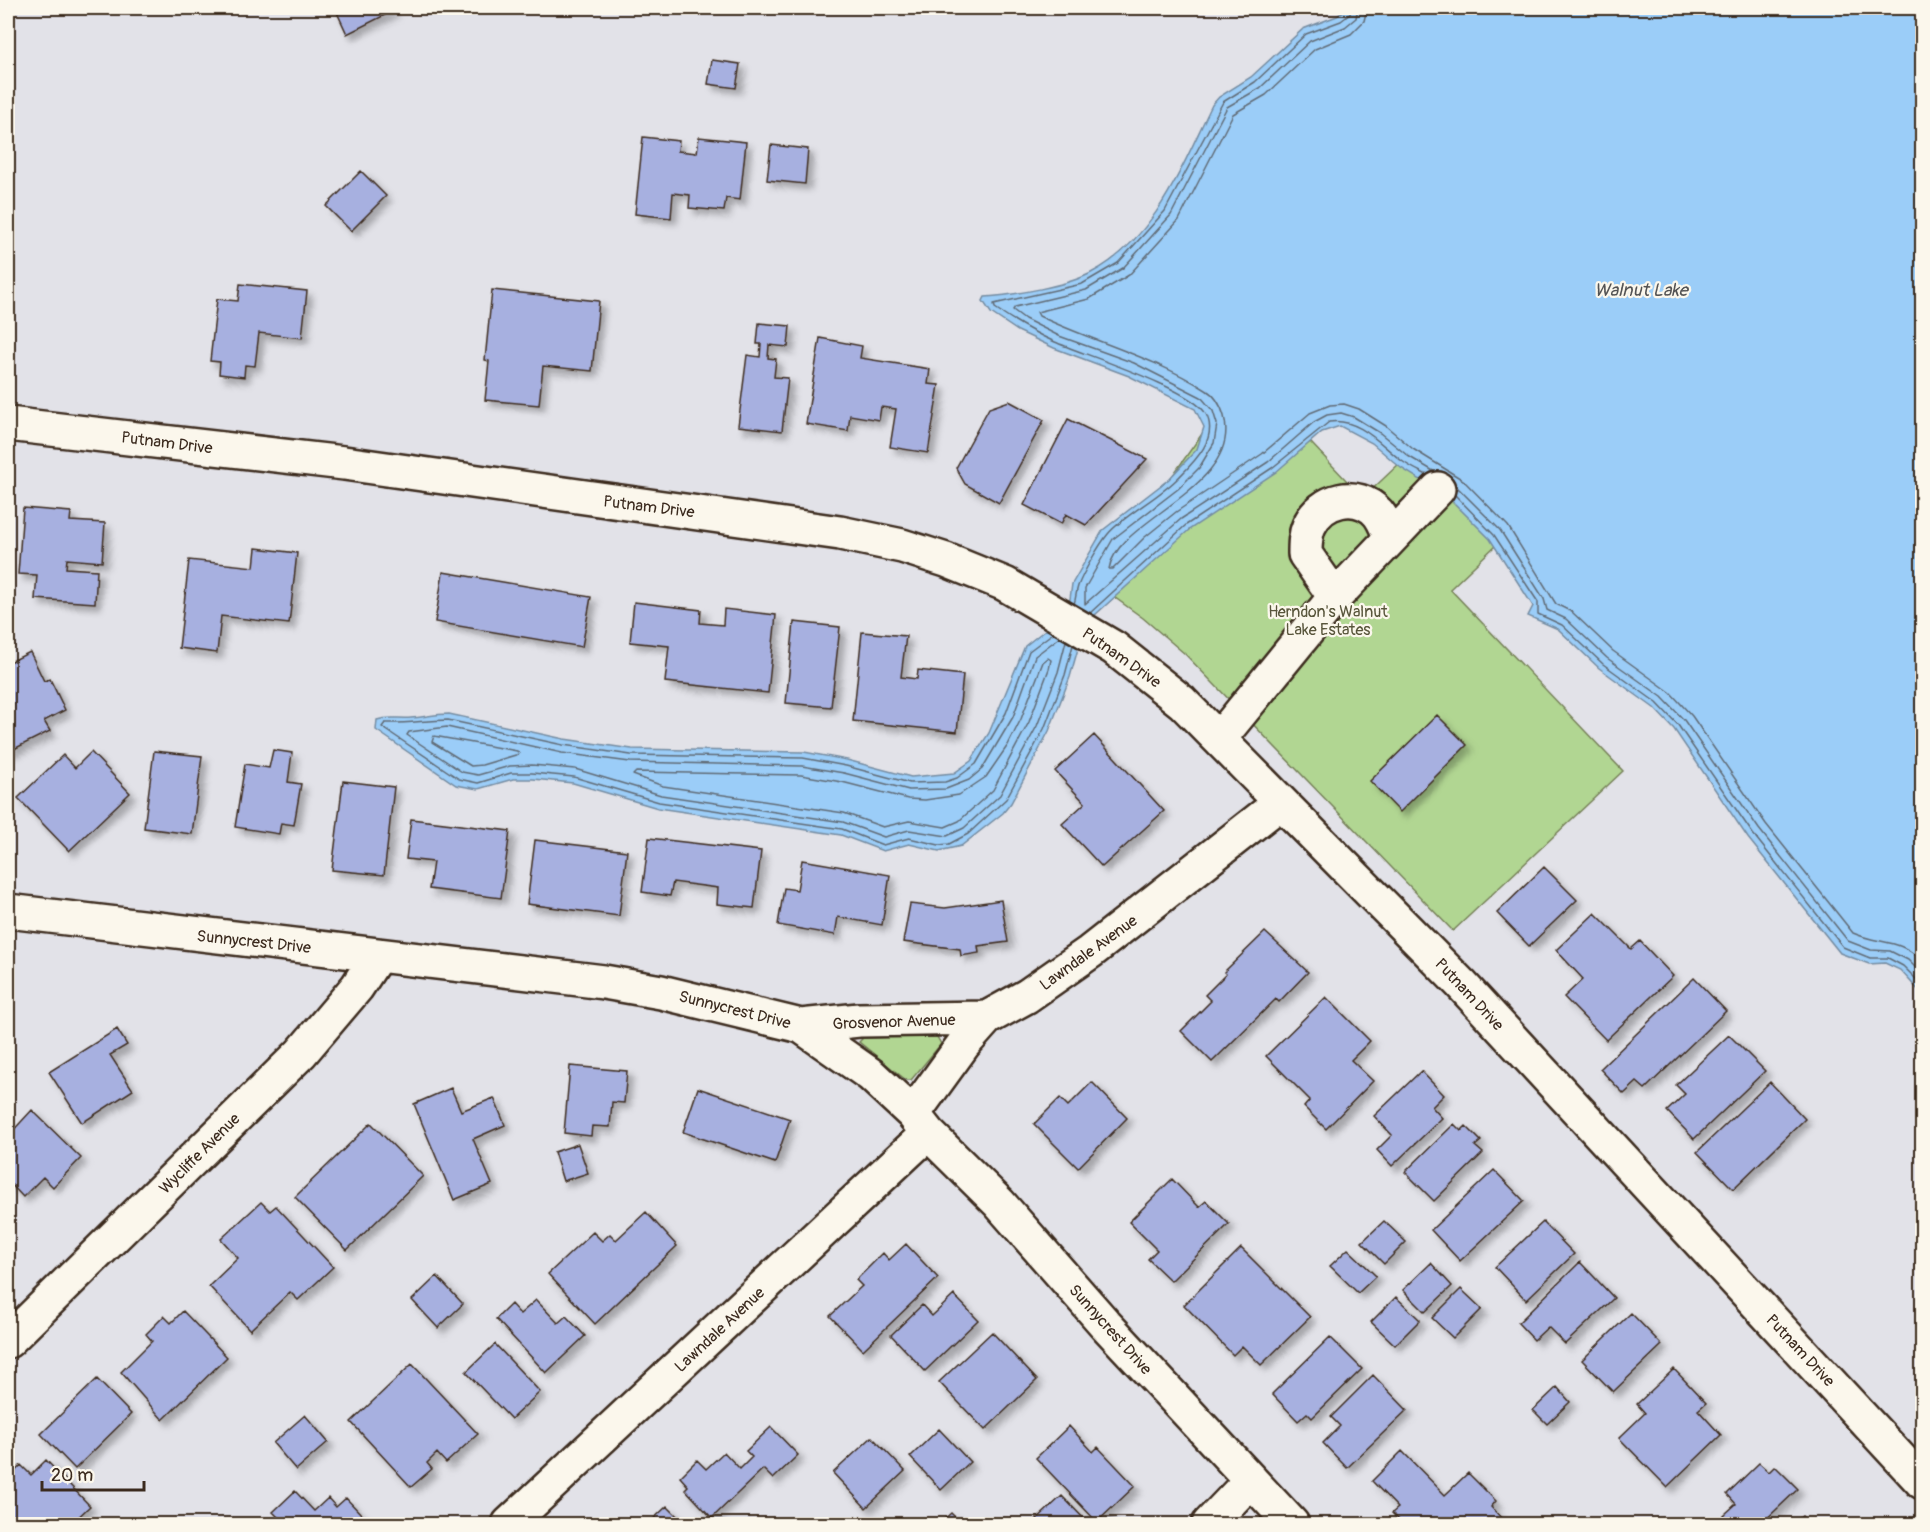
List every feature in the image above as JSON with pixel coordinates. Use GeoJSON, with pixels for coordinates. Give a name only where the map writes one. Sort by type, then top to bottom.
{"type":"FeatureCollection","features":[{"type":"Feature","properties":{"kind":"street","name":"Putnam Drive"},"geometry":{"type":"LineString","coordinates":[[8,424],[344,463],[840,533],[902,546],[946,560],[1030,598],[1114,648],[1182,702],[1220,739],[1280,803],[1461,984],[1923,1482]]}},
{"type":"Feature","properties":{"kind":"street"},"geometry":{"type":"LineString","coordinates":[[1220,739],[1335,597],[1438,489]]}},
{"type":"Feature","properties":{"kind":"street"},"geometry":{"type":"LineString","coordinates":[[1335,597],[1305,554],[1309,525],[1321,510],[1338,500],[1357,499],[1379,514],[1391,538]]}},
{"type":"Feature","properties":{"kind":"street","name":"Lawndale Avenue"},"geometry":{"type":"LineString","coordinates":[[509,1524],[921,1124],[963,1045],[987,1018],[1027,996],[1090,952],[1280,803]]}},
{"type":"Feature","properties":{"kind":"street","name":"Sunnycrest Drive"},"geometry":{"type":"LineString","coordinates":[[8,911],[638,988],[801,1026],[871,1075],[999,1203],[1106,1326],[1292,1524]]}},
{"type":"Feature","properties":{"kind":"street","name":"Wycliffe Avenue"},"geometry":{"type":"LineString","coordinates":[[8,1341],[301,1053],[357,987],[378,955]]}},
{"type":"Feature","properties":{"kind":"street","name":"Grosvenor Avenue"},"geometry":{"type":"LineString","coordinates":[[801,1026],[859,1020],[987,1018]]}},
{"type":"Feature","properties":{"kind":"street"},"geometry":{"type":"LineString","coordinates":[[1209,1524],[1251,1480]]}},
{"type":"Feature","properties":{"kind":"green space","name":"Herndon's Walnut Lake Estates"},"geometry":{"type":"Polygon","coordinates":[[[1245,373],[1363,498],[1477,390],[1563,481],[1450,589],[1623,771],[1453,931],[1185,654],[1143,618],[1096,584],[1245,373]]]}},
{"type":"Feature","properties":{"kind":"green space"},"geometry":{"type":"Polygon","coordinates":[[[937,1037],[941,1044],[911,1080],[906,1080],[859,1042],[863,1038],[937,1037]]]}},
{"type":"Feature","properties":{"kind":"water","name":"Walnut Lake"},"geometry":{"type":"Polygon","coordinates":[[[1348,8],[1922,8],[1922,994],[1900,970],[1885,963],[1869,964],[1840,953],[1748,838],[1674,729],[1654,708],[1599,668],[1558,629],[1528,616],[1533,606],[1490,539],[1447,496],[1401,468],[1372,443],[1340,426],[1322,432],[1276,472],[1190,529],[1095,615],[1081,638],[1070,677],[1049,731],[1011,803],[1003,813],[961,846],[939,851],[909,844],[883,851],[841,835],[658,808],[573,783],[513,779],[478,789],[456,785],[376,730],[377,720],[381,719],[449,714],[564,739],[632,749],[804,752],[847,760],[911,777],[954,773],[971,761],[989,733],[1025,646],[1055,622],[1070,599],[1072,584],[1103,530],[1169,479],[1197,449],[1204,427],[1195,409],[1129,376],[1054,348],[1018,331],[991,313],[983,301],[985,297],[1025,292],[1068,282],[1091,273],[1113,259],[1133,241],[1164,200],[1212,105],[1219,97],[1251,77],[1303,29],[1337,16],[1348,8]]]}},
{"type":"Feature","properties":{"kind":"building"},"geometry":{"type":"Polygon","coordinates":[[[335,8],[391,8],[393,11],[347,34],[335,8]]]}},
{"type":"Feature","properties":{"kind":"building"},"geometry":{"type":"Polygon","coordinates":[[[712,60],[740,64],[736,88],[708,84],[712,60]]]}},
{"type":"Feature","properties":{"kind":"building"},"geometry":{"type":"Polygon","coordinates":[[[643,137],[679,141],[678,151],[697,153],[699,137],[746,142],[740,200],[726,198],[724,211],[689,208],[690,195],[673,193],[671,218],[635,214],[643,137]]]}},
{"type":"Feature","properties":{"kind":"building"},"geometry":{"type":"Polygon","coordinates":[[[771,145],[808,149],[805,184],[767,180],[771,145]]]}},
{"type":"Feature","properties":{"kind":"building"},"geometry":{"type":"Polygon","coordinates":[[[361,171],[386,196],[351,231],[326,206],[361,171]]]}},
{"type":"Feature","properties":{"kind":"building"},"geometry":{"type":"Polygon","coordinates":[[[240,284],[307,291],[302,338],[259,333],[255,366],[245,365],[244,377],[219,374],[220,362],[210,361],[217,299],[238,301],[240,284]]]}},
{"type":"Feature","properties":{"kind":"building"},"geometry":{"type":"Polygon","coordinates":[[[492,290],[599,301],[592,371],[543,366],[539,405],[485,400],[489,361],[485,360],[492,290]]]}},
{"type":"Feature","properties":{"kind":"building"},"geometry":{"type":"Polygon","coordinates":[[[759,323],[790,326],[788,347],[769,345],[768,358],[776,359],[774,377],[788,378],[782,431],[738,426],[747,355],[760,357],[761,344],[757,344],[759,323]]]}},
{"type":"Feature","properties":{"kind":"building"},"geometry":{"type":"Polygon","coordinates":[[[820,338],[862,346],[860,358],[930,369],[928,384],[939,385],[928,453],[890,447],[896,409],[881,407],[879,420],[850,415],[848,431],[806,424],[820,338]]]}},
{"type":"Feature","properties":{"kind":"building"},"geometry":{"type":"Polygon","coordinates":[[[1009,401],[1044,420],[999,503],[965,484],[956,468],[989,408],[1009,401]]]}},
{"type":"Feature","properties":{"kind":"building"},"geometry":{"type":"Polygon","coordinates":[[[1068,419],[1147,459],[1086,525],[1066,514],[1061,524],[1024,505],[1068,419]]]}},
{"type":"Feature","properties":{"kind":"building"},"geometry":{"type":"Polygon","coordinates":[[[23,508],[71,512],[70,521],[105,523],[102,562],[67,559],[66,568],[97,570],[95,603],[35,599],[37,575],[18,574],[23,508]]]}},
{"type":"Feature","properties":{"kind":"building"},"geometry":{"type":"Polygon","coordinates":[[[256,548],[297,553],[289,624],[221,616],[217,653],[179,648],[189,560],[254,567],[256,548]]]}},
{"type":"Feature","properties":{"kind":"building"},"geometry":{"type":"Polygon","coordinates":[[[443,572],[591,597],[582,647],[435,622],[443,572]]]}},
{"type":"Feature","properties":{"kind":"building"},"geometry":{"type":"Polygon","coordinates":[[[634,602],[701,610],[700,623],[723,625],[724,609],[776,615],[768,693],[665,682],[669,646],[630,642],[634,602]]]}},
{"type":"Feature","properties":{"kind":"building"},"geometry":{"type":"Polygon","coordinates":[[[794,622],[840,627],[831,707],[786,703],[794,622]]]}},
{"type":"Feature","properties":{"kind":"building"},"geometry":{"type":"Polygon","coordinates":[[[862,632],[906,636],[901,677],[917,679],[918,670],[963,675],[957,732],[853,721],[862,632]]]}},
{"type":"Feature","properties":{"kind":"building"},"geometry":{"type":"Polygon","coordinates":[[[30,652],[44,681],[50,679],[65,710],[44,721],[50,731],[8,752],[8,663],[30,652]]]}},
{"type":"Feature","properties":{"kind":"building"},"geometry":{"type":"Polygon","coordinates":[[[1437,715],[1467,745],[1400,812],[1370,781],[1437,715]]]}},
{"type":"Feature","properties":{"kind":"building"},"geometry":{"type":"Polygon","coordinates":[[[1094,735],[1164,811],[1102,867],[1062,824],[1085,803],[1055,771],[1094,735]]]}},
{"type":"Feature","properties":{"kind":"building"},"geometry":{"type":"Polygon","coordinates":[[[273,750],[292,753],[288,782],[301,784],[294,825],[281,823],[279,834],[235,827],[245,764],[269,768],[273,750]]]}},
{"type":"Feature","properties":{"kind":"building"},"geometry":{"type":"Polygon","coordinates":[[[154,751],[202,756],[192,834],[144,828],[154,751]]]}},
{"type":"Feature","properties":{"kind":"building"},"geometry":{"type":"Polygon","coordinates":[[[91,752],[130,793],[69,851],[18,798],[63,755],[75,768],[91,752]]]}},
{"type":"Feature","properties":{"kind":"building"},"geometry":{"type":"Polygon","coordinates":[[[343,781],[394,787],[384,875],[332,870],[343,781]]]}},
{"type":"Feature","properties":{"kind":"building"},"geometry":{"type":"Polygon","coordinates":[[[411,819],[510,831],[501,898],[429,889],[433,862],[406,859],[411,819]]]}},
{"type":"Feature","properties":{"kind":"building"},"geometry":{"type":"Polygon","coordinates":[[[649,838],[761,851],[754,908],[717,904],[718,888],[673,882],[670,896],[642,892],[649,838]]]}},
{"type":"Feature","properties":{"kind":"building"},"geometry":{"type":"Polygon","coordinates":[[[535,840],[627,851],[619,916],[527,904],[535,840]]]}},
{"type":"Feature","properties":{"kind":"building"},"geometry":{"type":"Polygon","coordinates":[[[802,860],[890,875],[882,925],[838,917],[835,935],[778,925],[784,888],[797,890],[802,860]]]}},
{"type":"Feature","properties":{"kind":"building"},"geometry":{"type":"Polygon","coordinates":[[[1544,867],[1577,900],[1529,946],[1497,913],[1544,867]]]}},
{"type":"Feature","properties":{"kind":"building"},"geometry":{"type":"Polygon","coordinates":[[[1001,900],[1008,942],[978,946],[979,953],[961,956],[960,949],[903,942],[910,904],[945,908],[1001,900]]]}},
{"type":"Feature","properties":{"kind":"building"},"geometry":{"type":"Polygon","coordinates":[[[1595,913],[1631,949],[1640,941],[1673,976],[1606,1040],[1564,997],[1583,979],[1556,950],[1595,913]]]}},
{"type":"Feature","properties":{"kind":"building"},"geometry":{"type":"Polygon","coordinates":[[[1265,932],[1308,972],[1279,1002],[1276,999],[1212,1062],[1181,1031],[1211,1001],[1205,995],[1226,974],[1224,972],[1265,932]]]}},
{"type":"Feature","properties":{"kind":"building"},"geometry":{"type":"Polygon","coordinates":[[[1694,978],[1726,1011],[1645,1089],[1637,1082],[1624,1094],[1600,1069],[1694,978]]]}},
{"type":"Feature","properties":{"kind":"building"},"geometry":{"type":"Polygon","coordinates":[[[1326,997],[1370,1041],[1351,1060],[1373,1081],[1326,1129],[1304,1107],[1310,1100],[1266,1056],[1326,997]]]}},
{"type":"Feature","properties":{"kind":"building"},"geometry":{"type":"Polygon","coordinates":[[[117,1029],[127,1045],[110,1055],[133,1090],[82,1123],[49,1072],[117,1029]]]}},
{"type":"Feature","properties":{"kind":"building"},"geometry":{"type":"Polygon","coordinates":[[[1729,1035],[1765,1071],[1694,1139],[1667,1111],[1685,1094],[1676,1085],[1729,1035]]]}},
{"type":"Feature","properties":{"kind":"building"},"geometry":{"type":"Polygon","coordinates":[[[570,1066],[627,1071],[624,1103],[612,1102],[610,1127],[592,1126],[591,1136],[564,1133],[570,1066]]]}},
{"type":"Feature","properties":{"kind":"building"},"geometry":{"type":"Polygon","coordinates":[[[1421,1071],[1444,1095],[1432,1107],[1442,1118],[1392,1166],[1377,1150],[1392,1135],[1374,1116],[1421,1071]]]}},
{"type":"Feature","properties":{"kind":"building"},"geometry":{"type":"Polygon","coordinates":[[[1092,1082],[1127,1118],[1078,1168],[1034,1124],[1060,1098],[1068,1106],[1092,1082]]]}},
{"type":"Feature","properties":{"kind":"building"},"geometry":{"type":"Polygon","coordinates":[[[1770,1082],[1805,1119],[1733,1189],[1697,1152],[1770,1082]]]}},
{"type":"Feature","properties":{"kind":"building"},"geometry":{"type":"Polygon","coordinates":[[[451,1088],[461,1111],[494,1098],[505,1125],[473,1139],[492,1184],[454,1200],[414,1104],[451,1088]]]}},
{"type":"Feature","properties":{"kind":"building"},"geometry":{"type":"Polygon","coordinates":[[[698,1088],[790,1119],[775,1163],[683,1132],[698,1088]]]}},
{"type":"Feature","properties":{"kind":"building"},"geometry":{"type":"Polygon","coordinates":[[[32,1110],[81,1158],[53,1187],[43,1177],[23,1197],[8,1181],[8,1136],[32,1110]]]}},
{"type":"Feature","properties":{"kind":"building"},"geometry":{"type":"Polygon","coordinates":[[[371,1123],[423,1176],[347,1250],[295,1197],[371,1123]]]}},
{"type":"Feature","properties":{"kind":"building"},"geometry":{"type":"Polygon","coordinates":[[[1454,1124],[1461,1131],[1466,1126],[1481,1141],[1475,1146],[1483,1153],[1434,1201],[1405,1172],[1454,1124]]]}},
{"type":"Feature","properties":{"kind":"building"},"geometry":{"type":"Polygon","coordinates":[[[578,1144],[588,1173],[563,1181],[554,1152],[578,1144]]]}},
{"type":"Feature","properties":{"kind":"building"},"geometry":{"type":"Polygon","coordinates":[[[1494,1170],[1524,1201],[1460,1261],[1431,1230],[1494,1170]]]}},
{"type":"Feature","properties":{"kind":"building"},"geometry":{"type":"Polygon","coordinates":[[[1172,1179],[1199,1207],[1206,1201],[1229,1224],[1171,1281],[1148,1259],[1157,1250],[1129,1222],[1172,1179]]]}},
{"type":"Feature","properties":{"kind":"building"},"geometry":{"type":"Polygon","coordinates":[[[261,1202],[270,1211],[276,1206],[333,1267],[298,1300],[290,1292],[250,1330],[209,1286],[238,1258],[221,1239],[261,1202]]]}},
{"type":"Feature","properties":{"kind":"building"},"geometry":{"type":"Polygon","coordinates":[[[646,1212],[677,1246],[595,1324],[548,1274],[593,1232],[602,1241],[610,1234],[616,1240],[646,1212]]]}},
{"type":"Feature","properties":{"kind":"building"},"geometry":{"type":"Polygon","coordinates":[[[1384,1221],[1406,1242],[1384,1264],[1362,1242],[1384,1221]]]}},
{"type":"Feature","properties":{"kind":"building"},"geometry":{"type":"Polygon","coordinates":[[[1543,1222],[1574,1254],[1526,1300],[1495,1267],[1543,1222]]]}},
{"type":"Feature","properties":{"kind":"building"},"geometry":{"type":"Polygon","coordinates":[[[906,1244],[938,1278],[863,1350],[830,1316],[862,1286],[856,1280],[883,1253],[889,1260],[906,1244]]]}},
{"type":"Feature","properties":{"kind":"building"},"geometry":{"type":"Polygon","coordinates":[[[1241,1248],[1310,1317],[1261,1365],[1242,1346],[1233,1355],[1184,1305],[1241,1248]]]}},
{"type":"Feature","properties":{"kind":"building"},"geometry":{"type":"Polygon","coordinates":[[[1348,1249],[1376,1276],[1358,1293],[1330,1266],[1348,1249]]]}},
{"type":"Feature","properties":{"kind":"building"},"geometry":{"type":"Polygon","coordinates":[[[1580,1262],[1614,1298],[1565,1344],[1548,1327],[1534,1340],[1518,1323],[1580,1262]]]}},
{"type":"Feature","properties":{"kind":"building"},"geometry":{"type":"Polygon","coordinates":[[[1431,1263],[1452,1286],[1425,1312],[1403,1290],[1431,1263]]]}},
{"type":"Feature","properties":{"kind":"building"},"geometry":{"type":"Polygon","coordinates":[[[437,1276],[463,1304],[438,1328],[412,1300],[437,1276]]]}},
{"type":"Feature","properties":{"kind":"building"},"geometry":{"type":"Polygon","coordinates":[[[1461,1289],[1482,1309],[1453,1338],[1432,1318],[1461,1289]]]}},
{"type":"Feature","properties":{"kind":"building"},"geometry":{"type":"Polygon","coordinates":[[[954,1295],[978,1320],[925,1371],[891,1335],[922,1305],[932,1316],[954,1295]]]}},
{"type":"Feature","properties":{"kind":"building"},"geometry":{"type":"Polygon","coordinates":[[[1396,1297],[1420,1320],[1395,1345],[1371,1322],[1396,1297]]]}},
{"type":"Feature","properties":{"kind":"building"},"geometry":{"type":"Polygon","coordinates":[[[536,1300],[558,1323],[566,1316],[585,1336],[546,1373],[496,1319],[511,1304],[520,1314],[536,1300]]]}},
{"type":"Feature","properties":{"kind":"building"},"geometry":{"type":"Polygon","coordinates":[[[183,1311],[227,1357],[163,1420],[121,1372],[152,1341],[146,1334],[164,1316],[171,1323],[183,1311]]]}},
{"type":"Feature","properties":{"kind":"building"},"geometry":{"type":"Polygon","coordinates":[[[1631,1313],[1662,1345],[1613,1392],[1582,1360],[1631,1313]]]}},
{"type":"Feature","properties":{"kind":"building"},"geometry":{"type":"Polygon","coordinates":[[[992,1332],[1037,1380],[985,1430],[939,1382],[992,1332]]]}},
{"type":"Feature","properties":{"kind":"building"},"geometry":{"type":"Polygon","coordinates":[[[1330,1337],[1362,1369],[1312,1418],[1307,1413],[1298,1421],[1272,1394],[1330,1337]]]}},
{"type":"Feature","properties":{"kind":"building"},"geometry":{"type":"Polygon","coordinates":[[[495,1344],[540,1392],[511,1419],[466,1372],[495,1344]]]}},
{"type":"Feature","properties":{"kind":"building"},"geometry":{"type":"Polygon","coordinates":[[[412,1364],[478,1434],[446,1463],[437,1453],[427,1463],[432,1469],[411,1487],[351,1422],[412,1364]]]}},
{"type":"Feature","properties":{"kind":"building"},"geometry":{"type":"Polygon","coordinates":[[[1674,1369],[1706,1403],[1698,1410],[1721,1435],[1667,1487],[1619,1438],[1645,1413],[1637,1404],[1674,1369]]]}},
{"type":"Feature","properties":{"kind":"building"},"geometry":{"type":"Polygon","coordinates":[[[1373,1375],[1407,1410],[1347,1468],[1323,1443],[1340,1426],[1331,1417],[1373,1375]]]}},
{"type":"Feature","properties":{"kind":"building"},"geometry":{"type":"Polygon","coordinates":[[[97,1379],[131,1414],[75,1469],[41,1434],[97,1379]]]}},
{"type":"Feature","properties":{"kind":"building"},"geometry":{"type":"Polygon","coordinates":[[[1557,1387],[1570,1402],[1547,1424],[1533,1410],[1557,1387]]]}},
{"type":"Feature","properties":{"kind":"building"},"geometry":{"type":"Polygon","coordinates":[[[305,1415],[328,1442],[296,1470],[273,1443],[305,1415]]]}},
{"type":"Feature","properties":{"kind":"building"},"geometry":{"type":"Polygon","coordinates":[[[1069,1426],[1093,1452],[1098,1447],[1135,1486],[1097,1522],[1036,1458],[1069,1426]]]}},
{"type":"Feature","properties":{"kind":"building"},"geometry":{"type":"Polygon","coordinates":[[[771,1427],[798,1455],[773,1479],[763,1469],[712,1518],[685,1489],[688,1486],[680,1477],[697,1460],[706,1469],[724,1452],[740,1469],[752,1457],[746,1451],[771,1427]]]}},
{"type":"Feature","properties":{"kind":"building"},"geometry":{"type":"Polygon","coordinates":[[[939,1429],[970,1462],[941,1490],[910,1457],[939,1429]]]}},
{"type":"Feature","properties":{"kind":"building"},"geometry":{"type":"Polygon","coordinates":[[[872,1437],[905,1471],[866,1508],[833,1473],[872,1437]]]}},
{"type":"Feature","properties":{"kind":"building"},"geometry":{"type":"Polygon","coordinates":[[[1402,1451],[1445,1495],[1468,1473],[1496,1501],[1491,1507],[1507,1524],[1403,1524],[1392,1513],[1398,1508],[1372,1481],[1402,1451]]]}},
{"type":"Feature","properties":{"kind":"building"},"geometry":{"type":"Polygon","coordinates":[[[46,1460],[90,1506],[71,1524],[8,1524],[8,1479],[21,1465],[31,1475],[46,1460]]]}},
{"type":"Feature","properties":{"kind":"building"},"geometry":{"type":"Polygon","coordinates":[[[1759,1463],[1769,1472],[1775,1466],[1798,1489],[1761,1524],[1714,1524],[1736,1504],[1727,1494],[1759,1463]]]}},
{"type":"Feature","properties":{"kind":"building"},"geometry":{"type":"Polygon","coordinates":[[[295,1491],[314,1511],[328,1498],[336,1507],[346,1498],[362,1515],[353,1524],[285,1524],[273,1512],[295,1491]]]}},
{"type":"Feature","properties":{"kind":"building"},"geometry":{"type":"Polygon","coordinates":[[[1062,1496],[1089,1524],[1040,1524],[1036,1520],[1062,1496]]]}},
{"type":"Feature","properties":{"kind":"building"},"geometry":{"type":"Polygon","coordinates":[[[667,1506],[685,1524],[648,1524],[667,1506]]]}},
{"type":"Feature","properties":{"kind":"building"},"geometry":{"type":"Polygon","coordinates":[[[951,1513],[962,1524],[939,1524],[951,1513]]]}},
{"type":"Feature","properties":{"kind":"building"},"geometry":{"type":"Polygon","coordinates":[[[1802,1516],[1810,1524],[1792,1524],[1802,1516]]]}}]}
